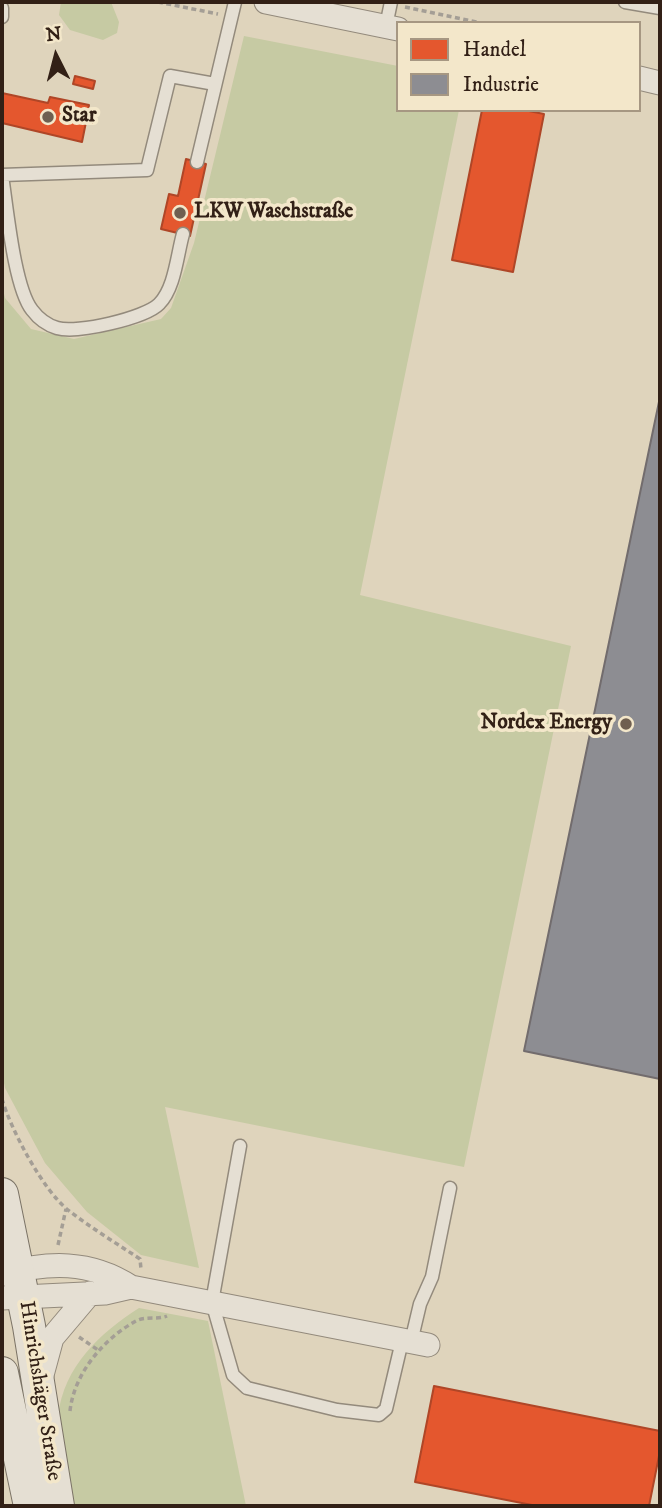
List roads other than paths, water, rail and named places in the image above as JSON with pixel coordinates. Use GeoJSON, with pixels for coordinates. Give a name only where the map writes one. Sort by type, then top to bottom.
{"type":"FeatureCollection","features":[{"type":"Feature","properties":{"kind":"main road","name":"Hinrichshäger Straße"},"geometry":{"type":"LineString","coordinates":[[2,1194],[11,1284],[40,1388],[58,1506]]}},
{"type":"Feature","properties":{"kind":"main road","name":"Hinrichshäger Straße"},"geometry":{"type":"LineString","coordinates":[[2,1373],[30,1506]]}},
{"type":"Feature","properties":{"kind":"street"},"geometry":{"type":"LineString","coordinates":[[266,2],[392,15]]}},
{"type":"Feature","properties":{"kind":"street"},"geometry":{"type":"LineString","coordinates":[[641,78],[660,83]]}},
{"type":"Feature","properties":{"kind":"street"},"geometry":{"type":"LineString","coordinates":[[11,1284],[54,1263],[110,1273],[137,1288],[414,1343]]}},
{"type":"Feature","properties":{"kind":"street"},"geometry":{"type":"LineString","coordinates":[[11,1284],[90,1293],[137,1288]]}},
{"type":"Feature","properties":{"kind":"street"},"geometry":{"type":"LineString","coordinates":[[40,1388],[51,1338],[90,1293]]}},
{"type":"Feature","properties":{"kind":"lane"},"geometry":{"type":"LineString","coordinates":[[197,162],[235,2]]}},
{"type":"Feature","properties":{"kind":"lane"},"geometry":{"type":"LineString","coordinates":[[625,2],[660,8]]}},
{"type":"Feature","properties":{"kind":"lane"},"geometry":{"type":"LineString","coordinates":[[2,8],[2,17]]}},
{"type":"Feature","properties":{"kind":"lane"},"geometry":{"type":"LineString","coordinates":[[183,234],[168,292],[158,305],[144,314],[78,330],[59,329],[41,320],[30,308],[22,290],[2,175],[147,170],[170,76],[215,84]]}},
{"type":"Feature","properties":{"kind":"lane"},"geometry":{"type":"LineString","coordinates":[[240,1146],[212,1302],[233,1375],[247,1388],[337,1410],[367,1416],[379,1415],[386,1409],[414,1343],[420,1304],[432,1277],[450,1188]]}},
{"type":"Feature","properties":{"kind":"place","name":"Star"},"geometry":{"type":"Point","coordinates":[48,117]}},
{"type":"Feature","properties":{"kind":"place","name":"LKW Waschstraße"},"geometry":{"type":"Point","coordinates":[180,213]}},
{"type":"Feature","properties":{"kind":"place","name":"Nordex Energy"},"geometry":{"type":"Point","coordinates":[626,724]}}]}
